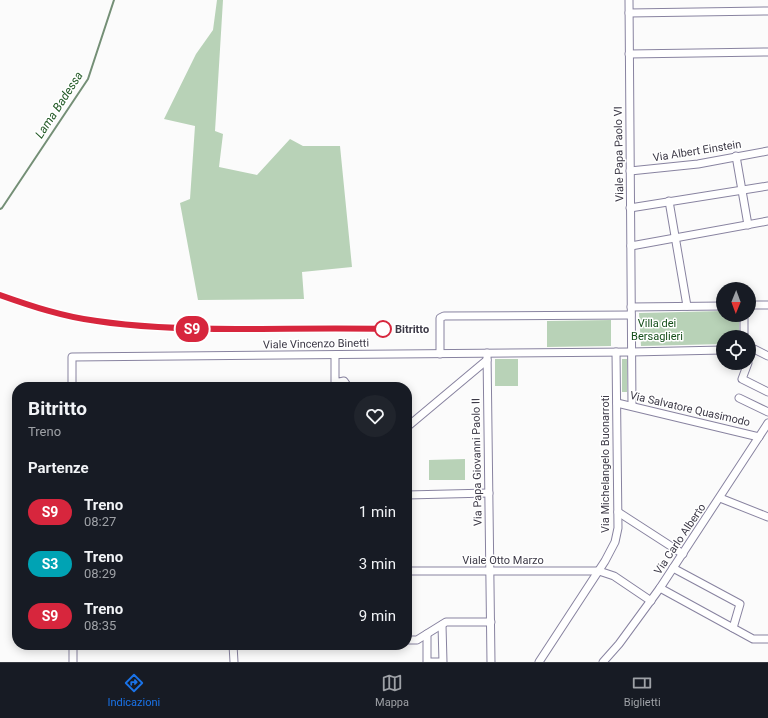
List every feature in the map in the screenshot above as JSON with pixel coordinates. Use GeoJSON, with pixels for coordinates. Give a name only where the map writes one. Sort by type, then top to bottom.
{"type":"FeatureCollection","features":[{"type":"Feature","properties":{"kind":"street","name":"Viale Papa Paolo VI"},"geometry":{"type":"LineString","coordinates":[[629,0],[632,406]]}},
{"type":"Feature","properties":{"kind":"street"},"geometry":{"type":"LineString","coordinates":[[629,13],[768,11]]}},
{"type":"Feature","properties":{"kind":"street"},"geometry":{"type":"LineString","coordinates":[[629,54],[768,52]]}},
{"type":"Feature","properties":{"kind":"street","name":"Via Albert Einstein"},"geometry":{"type":"LineString","coordinates":[[630,171],[698,164],[768,151]]}},
{"type":"Feature","properties":{"kind":"street"},"geometry":{"type":"LineString","coordinates":[[736,156],[748,225]]}},
{"type":"Feature","properties":{"kind":"street"},"geometry":{"type":"LineString","coordinates":[[630,208],[768,186]]}},
{"type":"Feature","properties":{"kind":"street"},"geometry":{"type":"LineString","coordinates":[[669,202],[688,306]]}},
{"type":"Feature","properties":{"kind":"street"},"geometry":{"type":"LineString","coordinates":[[631,246],[768,221]]}},
{"type":"Feature","properties":{"kind":"street"},"geometry":{"type":"LineString","coordinates":[[756,305],[768,305]]}},
{"type":"Feature","properties":{"kind":"street"},"geometry":{"type":"LineString","coordinates":[[440,354],[440,318],[444,316],[631,311],[688,306],[716,306]]}},
{"type":"Feature","properties":{"kind":"street","name":"Viale Vincenzo Binetti"},"geometry":{"type":"LineString","coordinates":[[72,382],[72,357],[440,354],[487,357],[716,350]]}},
{"type":"Feature","properties":{"kind":"street"},"geometry":{"type":"LineString","coordinates":[[756,351],[768,356]]}},
{"type":"Feature","properties":{"kind":"street","name":"Via Michelangelo Buonarroti"},"geometry":{"type":"LineString","coordinates":[[539,662],[615,542],[618,528],[616,352]]}},
{"type":"Feature","properties":{"kind":"street"},"geometry":{"type":"LineString","coordinates":[[335,355],[335,382]]}},
{"type":"Feature","properties":{"kind":"street"},"geometry":{"type":"LineString","coordinates":[[412,423],[487,357]]}},
{"type":"Feature","properties":{"kind":"street","name":"Via Papa Giovanni Paolo II"},"geometry":{"type":"LineString","coordinates":[[487,357],[491,662]]}},
{"type":"Feature","properties":{"kind":"street"},"geometry":{"type":"LineString","coordinates":[[746,370],[742,379],[768,392]]}},
{"type":"Feature","properties":{"kind":"street"},"geometry":{"type":"LineString","coordinates":[[739,398],[768,412]]}},
{"type":"Feature","properties":{"kind":"street","name":"Via Salvatore Quasimodo"},"geometry":{"type":"LineString","coordinates":[[617,403],[759,437]]}},
{"type":"Feature","properties":{"kind":"street","name":"Via Carlo Alberto"},"geometry":{"type":"LineString","coordinates":[[603,662],[619,644],[660,588],[768,423]]}},
{"type":"Feature","properties":{"kind":"street"},"geometry":{"type":"LineString","coordinates":[[412,495],[489,493]]}},
{"type":"Feature","properties":{"kind":"street"},"geometry":{"type":"LineString","coordinates":[[720,498],[768,517]]}},
{"type":"Feature","properties":{"kind":"street"},"geometry":{"type":"LineString","coordinates":[[618,512],[683,554]]}},
{"type":"Feature","properties":{"kind":"street"},"geometry":{"type":"LineString","coordinates":[[673,568],[740,604],[733,628]]}},
{"type":"Feature","properties":{"kind":"street","name":"Viale Otto Marzo"},"geometry":{"type":"LineString","coordinates":[[412,571],[598,571],[614,576],[651,601]]}},
{"type":"Feature","properties":{"kind":"street"},"geometry":{"type":"LineString","coordinates":[[660,588],[753,639],[768,639]]}},
{"type":"Feature","properties":{"kind":"street"},"geometry":{"type":"LineString","coordinates":[[412,640],[416,640],[446,622],[491,622]]}},
{"type":"Feature","properties":{"kind":"street"},"geometry":{"type":"LineString","coordinates":[[427,634],[427,662],[443,662],[442,625]]}},
{"type":"Feature","properties":{"kind":"street"},"geometry":{"type":"LineString","coordinates":[[73,650],[73,662]]}},
{"type":"Feature","properties":{"kind":"street"},"geometry":{"type":"LineString","coordinates":[[233,650],[234,662]]}},
{"type":"Feature","properties":{"kind":"green space"},"geometry":{"type":"Polygon","coordinates":[[[217,0],[223,0],[215,131],[223,134],[219,167],[257,175],[290,139],[303,146],[340,146],[352,267],[302,272],[304,299],[198,300],[180,203],[190,199],[195,126],[164,119],[196,54],[213,30],[217,0]]]}},
{"type":"Feature","properties":{"kind":"green space","name":"Villa dei Bersaglieri"},"geometry":{"type":"Polygon","coordinates":[[[716,311],[716,322],[739,322],[739,330],[716,330],[716,344],[641,346],[639,313],[716,311]]]}},
{"type":"Feature","properties":{"kind":"green space"},"geometry":{"type":"Polygon","coordinates":[[[611,320],[611,346],[547,347],[547,321],[611,320]]]}},
{"type":"Feature","properties":{"kind":"green space"},"geometry":{"type":"Polygon","coordinates":[[[495,359],[518,359],[518,386],[495,386],[495,359]]]}},
{"type":"Feature","properties":{"kind":"green space"},"geometry":{"type":"Polygon","coordinates":[[[622,359],[627,359],[627,392],[622,392],[622,359]]]}},
{"type":"Feature","properties":{"kind":"green space"},"geometry":{"type":"Polygon","coordinates":[[[465,459],[465,480],[429,480],[429,460],[465,459]]]}},
{"type":"Feature","properties":{"kind":"waterway","name":"Lama Badessa"},"geometry":{"type":"LineString","coordinates":[[0,209],[88,79],[114,0]]}},
{"type":"Feature","properties":{"kind":"railway"},"geometry":{"type":"LineString","coordinates":[[0,295],[22,303],[66,315],[132,326],[178,329],[388,329]]}},
{"type":"Feature","properties":{"kind":"train","name":"S9"},"geometry":{"type":"LineString","coordinates":[[0,295],[37,308],[74,317],[136,326],[178,329],[388,329]]}},
{"type":"Feature","properties":{"kind":"place","name":"Bitritto"},"geometry":{"type":"Point","coordinates":[383,329]}}]}
